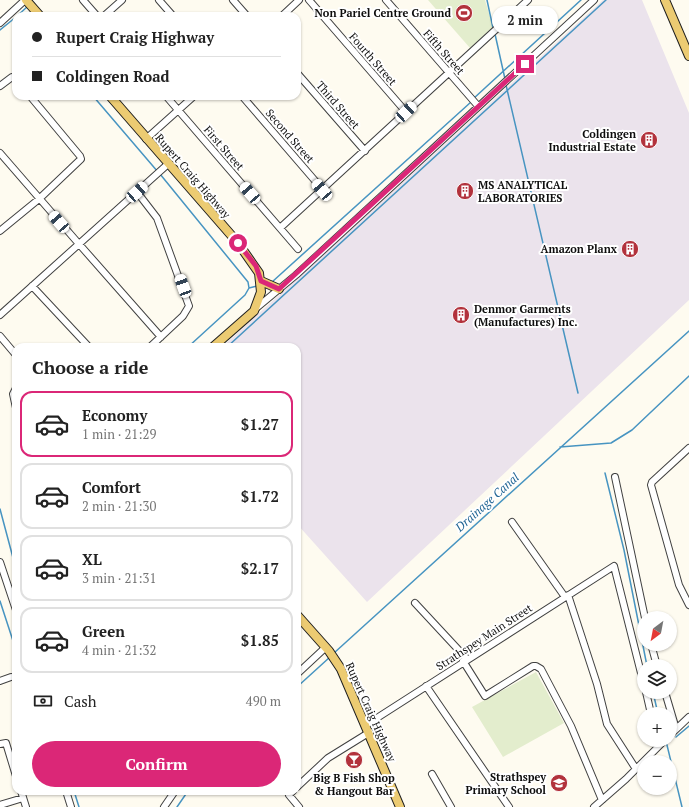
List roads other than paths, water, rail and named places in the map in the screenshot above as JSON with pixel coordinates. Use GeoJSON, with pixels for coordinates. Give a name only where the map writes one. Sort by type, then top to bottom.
{"type":"FeatureCollection","features":[{"type":"Feature","properties":{"kind":"main road"},"geometry":{"type":"LineString","coordinates":[[26,0],[36,12]]}},
{"type":"Feature","properties":{"kind":"main road"},"geometry":{"type":"LineString","coordinates":[[665,0],[689,56]]}},
{"type":"Feature","properties":{"kind":"main road","name":"Rupert Craig Highway"},"geometry":{"type":"LineString","coordinates":[[113,100],[238,243],[256,266],[261,281],[259,300],[254,310]]}},
{"type":"Feature","properties":{"kind":"main road"},"geometry":{"type":"LineString","coordinates":[[261,281],[279,289]]}},
{"type":"Feature","properties":{"kind":"main road"},"geometry":{"type":"LineString","coordinates":[[217,343],[254,310]]}},
{"type":"Feature","properties":{"kind":"main road","name":"Rupert Craig Highway"},"geometry":{"type":"LineString","coordinates":[[301,620],[337,662],[368,728],[400,807]]}},
{"type":"Feature","properties":{"kind":"street"},"geometry":{"type":"LineString","coordinates":[[12,12],[26,0]]}},
{"type":"Feature","properties":{"kind":"street"},"geometry":{"type":"LineString","coordinates":[[82,0],[93,12]]}},
{"type":"Feature","properties":{"kind":"street"},"geometry":{"type":"LineString","coordinates":[[108,12],[122,0]]}},
{"type":"Feature","properties":{"kind":"street"},"geometry":{"type":"LineString","coordinates":[[159,0],[170,12]]}},
{"type":"Feature","properties":{"kind":"street"},"geometry":{"type":"LineString","coordinates":[[233,0],[244,12]]}},
{"type":"Feature","properties":{"kind":"street"},"geometry":{"type":"LineString","coordinates":[[286,12],[299,0]]}},
{"type":"Feature","properties":{"kind":"street","name":"Fourth Street"},"geometry":{"type":"LineString","coordinates":[[309,0],[406,112]]}},
{"type":"Feature","properties":{"kind":"street","name":"Fifth Street"},"geometry":{"type":"LineString","coordinates":[[386,0],[475,102]]}},
{"type":"Feature","properties":{"kind":"street"},"geometry":{"type":"LineString","coordinates":[[280,228],[528,0]]}},
{"type":"Feature","properties":{"kind":"street"},"geometry":{"type":"LineString","coordinates":[[254,310],[279,289],[475,102],[594,0]]}},
{"type":"Feature","properties":{"kind":"street"},"geometry":{"type":"LineString","coordinates":[[0,23],[12,12]]}},
{"type":"Feature","properties":{"kind":"street"},"geometry":{"type":"LineString","coordinates":[[0,86],[7,79],[12,78]]}},
{"type":"Feature","properties":{"kind":"street","name":"Third Street"},"geometry":{"type":"LineString","coordinates":[[301,78],[365,151]]}},
{"type":"Feature","properties":{"kind":"street"},"geometry":{"type":"LineString","coordinates":[[0,231],[39,199],[81,159],[33,100]]}},
{"type":"Feature","properties":{"kind":"street","name":"First Street"},"geometry":{"type":"LineString","coordinates":[[169,100],[298,249]]}},
{"type":"Feature","properties":{"kind":"street"},"geometry":{"type":"LineString","coordinates":[[146,139],[189,100]]}},
{"type":"Feature","properties":{"kind":"street","name":"Second Street"},"geometry":{"type":"LineString","coordinates":[[245,100],[322,190]]}},
{"type":"Feature","properties":{"kind":"street"},"geometry":{"type":"LineString","coordinates":[[0,152],[78,244],[161,337]]}},
{"type":"Feature","properties":{"kind":"street"},"geometry":{"type":"LineString","coordinates":[[0,315],[168,164]]}},
{"type":"Feature","properties":{"kind":"street"},"geometry":{"type":"LineString","coordinates":[[137,192],[157,218],[188,301],[187,312],[154,343]]}},
{"type":"Feature","properties":{"kind":"street"},"geometry":{"type":"LineString","coordinates":[[32,286],[85,343]]}},
{"type":"Feature","properties":{"kind":"street"},"geometry":{"type":"LineString","coordinates":[[0,336],[12,350]]}},
{"type":"Feature","properties":{"kind":"street"},"geometry":{"type":"LineString","coordinates":[[689,448],[652,482],[652,485],[675,571],[689,606]]}},
{"type":"Feature","properties":{"kind":"street"},"geometry":{"type":"LineString","coordinates":[[614,477],[643,611]]}},
{"type":"Feature","properties":{"kind":"street"},"geometry":{"type":"LineString","coordinates":[[512,522],[566,596],[597,684],[607,724],[636,769]]}},
{"type":"Feature","properties":{"kind":"street"},"geometry":{"type":"LineString","coordinates":[[0,562],[12,598]]}},
{"type":"Feature","properties":{"kind":"street","name":"Strathspey Main Street"},"geometry":{"type":"LineString","coordinates":[[301,783],[328,758],[426,686],[614,566],[637,659]]}},
{"type":"Feature","properties":{"kind":"street"},"geometry":{"type":"LineString","coordinates":[[416,603],[465,660],[485,696],[534,666],[541,669],[570,726],[602,800]]}},
{"type":"Feature","properties":{"kind":"street"},"geometry":{"type":"LineString","coordinates":[[301,671],[327,649]]}},
{"type":"Feature","properties":{"kind":"street"},"geometry":{"type":"LineString","coordinates":[[0,681],[11,678]]}},
{"type":"Feature","properties":{"kind":"street"},"geometry":{"type":"LineString","coordinates":[[426,686],[509,807]]}},
{"type":"Feature","properties":{"kind":"street"},"geometry":{"type":"LineString","coordinates":[[677,728],[689,716]]}},
{"type":"Feature","properties":{"kind":"street"},"geometry":{"type":"LineString","coordinates":[[0,744],[6,743],[12,763]]}},
{"type":"Feature","properties":{"kind":"street"},"geometry":{"type":"LineString","coordinates":[[594,807],[636,769],[656,747]]}},
{"type":"Feature","properties":{"kind":"street"},"geometry":{"type":"LineString","coordinates":[[432,774],[451,807]]}},
{"type":"Feature","properties":{"kind":"street"},"geometry":{"type":"LineString","coordinates":[[22,795],[26,807]]}},
{"type":"Feature","properties":{"kind":"street"},"geometry":{"type":"LineString","coordinates":[[67,795],[71,807]]}},
{"type":"Feature","properties":{"kind":"street"},"geometry":{"type":"LineString","coordinates":[[164,807],[172,795]]}},
{"type":"Feature","properties":{"kind":"street"},"geometry":{"type":"LineString","coordinates":[[288,795],[299,807]]}},
{"type":"Feature","properties":{"kind":"street"},"geometry":{"type":"LineString","coordinates":[[0,805],[23,798]]}},
{"type":"Feature","properties":{"kind":"waterway"},"geometry":{"type":"LineString","coordinates":[[487,0],[493,28]]}},
{"type":"Feature","properties":{"kind":"waterway"},"geometry":{"type":"LineString","coordinates":[[473,99],[581,0]]}},
{"type":"Feature","properties":{"kind":"waterway"},"geometry":{"type":"LineString","coordinates":[[231,343],[606,0]]}},
{"type":"Feature","properties":{"kind":"waterway"},"geometry":{"type":"LineString","coordinates":[[21,12],[27,7]]}},
{"type":"Feature","properties":{"kind":"waterway"},"geometry":{"type":"LineString","coordinates":[[0,30],[12,20]]}},
{"type":"Feature","properties":{"kind":"waterway"},"geometry":{"type":"LineString","coordinates":[[495,34],[505,79]]}},
{"type":"Feature","properties":{"kind":"waterway"},"geometry":{"type":"LineString","coordinates":[[506,85],[578,393]]}},
{"type":"Feature","properties":{"kind":"waterway"},"geometry":{"type":"LineString","coordinates":[[96,100],[158,172]]}},
{"type":"Feature","properties":{"kind":"waterway"},"geometry":{"type":"LineString","coordinates":[[272,282],[471,102]]}},
{"type":"Feature","properties":{"kind":"waterway"},"geometry":{"type":"LineString","coordinates":[[160,174],[248,282],[249,288],[245,295],[192,343]]}},
{"type":"Feature","properties":{"kind":"waterway"},"geometry":{"type":"LineString","coordinates":[[249,288],[257,286]]}},
{"type":"Feature","properties":{"kind":"waterway","name":"Drainage Canal"},"geometry":{"type":"LineString","coordinates":[[334,653],[689,331]]}},
{"type":"Feature","properties":{"kind":"waterway"},"geometry":{"type":"LineString","coordinates":[[560,447],[611,443],[632,430],[689,376]]}},
{"type":"Feature","properties":{"kind":"waterway"},"geometry":{"type":"LineString","coordinates":[[605,473],[624,550],[646,659]]}},
{"type":"Feature","properties":{"kind":"waterway"},"geometry":{"type":"LineString","coordinates":[[0,509],[12,554]]}},
{"type":"Feature","properties":{"kind":"waterway"},"geometry":{"type":"LineString","coordinates":[[0,601],[12,638]]}},
{"type":"Feature","properties":{"kind":"waterway","name":"Drainage Canal"},"geometry":{"type":"LineString","coordinates":[[301,683],[330,657]]}},
{"type":"Feature","properties":{"kind":"waterway"},"geometry":{"type":"LineString","coordinates":[[655,699],[656,707]]}},
{"type":"Feature","properties":{"kind":"waterway"},"geometry":{"type":"LineString","coordinates":[[677,736],[689,726]]}},
{"type":"Feature","properties":{"kind":"waterway"},"geometry":{"type":"LineString","coordinates":[[667,747],[682,807]]}},
{"type":"Feature","properties":{"kind":"waterway"},"geometry":{"type":"LineString","coordinates":[[75,795],[79,807]]}},
{"type":"Feature","properties":{"kind":"waterway","name":"Drainage Canal"},"geometry":{"type":"LineString","coordinates":[[177,807],[185,795]]}},
{"type":"Feature","properties":{"kind":"place","name":"Non Pariel Centre Ground"},"geometry":{"type":"Point","coordinates":[464,13]}},
{"type":"Feature","properties":{"kind":"place","name":"Coldingen Industrial Estate"},"geometry":{"type":"Point","coordinates":[649,140]}},
{"type":"Feature","properties":{"kind":"place","name":"MS ANALYTICAL LABORATORIES"},"geometry":{"type":"Point","coordinates":[465,191]}},
{"type":"Feature","properties":{"kind":"place","name":"Amazon Planx"},"geometry":{"type":"Point","coordinates":[630,249]}},
{"type":"Feature","properties":{"kind":"place","name":"Denmor Garments (Manufactures) Inc."},"geometry":{"type":"Point","coordinates":[461,315]}},
{"type":"Feature","properties":{"kind":"place","name":"Big B Fish Shop & Hangout Bar"},"geometry":{"type":"Point","coordinates":[354,760]}},
{"type":"Feature","properties":{"kind":"place","name":"Strathspey Primary School"},"geometry":{"type":"Point","coordinates":[559,783]}}]}
